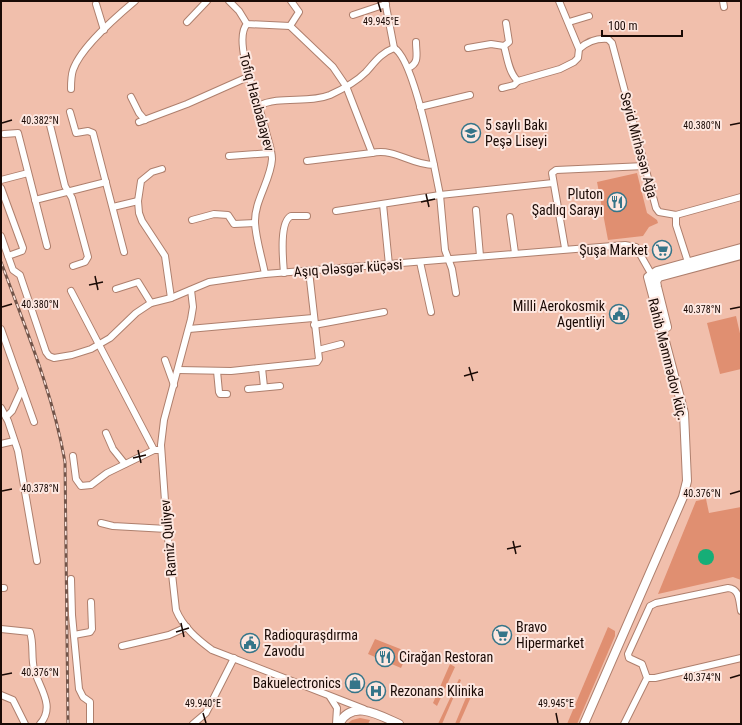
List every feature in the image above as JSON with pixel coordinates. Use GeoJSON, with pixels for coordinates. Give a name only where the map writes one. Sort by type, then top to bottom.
{"type":"FeatureCollection","features":[{"type":"Feature","properties":{"kind":"main road"},"geometry":{"type":"LineString","coordinates":[[685,408],[657,287],[658,278],[689,265],[741,248]]}},
{"type":"Feature","properties":{"kind":"main road"},"geometry":{"type":"LineString","coordinates":[[650,275],[657,270],[741,255]]}},
{"type":"Feature","properties":{"kind":"main road","name":"Rahib Məmmədov küç."},"geometry":{"type":"LineString","coordinates":[[584,724],[687,491],[685,408],[649,285],[650,275]]}},
{"type":"Feature","properties":{"kind":"main road"},"geometry":{"type":"LineString","coordinates":[[588,724],[629,643],[687,491]]}},
{"type":"Feature","properties":{"kind":"main road"},"geometry":{"type":"LineString","coordinates":[[337,724],[343,717],[351,712],[368,711],[399,724]]}},
{"type":"Feature","properties":{"kind":"street"},"geometry":{"type":"LineString","coordinates":[[71,89],[72,72],[82,53],[135,1]]}},
{"type":"Feature","properties":{"kind":"street"},"geometry":{"type":"LineString","coordinates":[[187,22],[208,1]]}},
{"type":"Feature","properties":{"kind":"street"},"geometry":{"type":"LineString","coordinates":[[229,1],[247,24],[290,26],[333,67],[346,86],[372,153]]}},
{"type":"Feature","properties":{"kind":"street"},"geometry":{"type":"LineString","coordinates":[[290,26],[299,12],[291,1]]}},
{"type":"Feature","properties":{"kind":"street"},"geometry":{"type":"LineString","coordinates":[[502,88],[514,85],[518,81],[547,74],[568,66],[578,58],[579,49],[559,1]]}},
{"type":"Feature","properties":{"kind":"street"},"geometry":{"type":"LineString","coordinates":[[353,15],[386,2],[394,48],[398,51],[408,68],[420,107],[434,165],[440,195],[448,258],[452,269],[456,293]]}},
{"type":"Feature","properties":{"kind":"street"},"geometry":{"type":"LineString","coordinates":[[96,4],[104,30]]}},
{"type":"Feature","properties":{"kind":"street"},"geometry":{"type":"LineString","coordinates":[[568,22],[589,16]]}},
{"type":"Feature","properties":{"kind":"street"},"geometry":{"type":"LineString","coordinates":[[468,48],[492,44],[504,46],[510,42],[506,23]]}},
{"type":"Feature","properties":{"kind":"street","name":"Tofiq Hacıbabayev"},"geometry":{"type":"LineString","coordinates":[[247,24],[243,28],[241,40],[254,97],[264,121],[272,159],[258,207],[255,223],[265,274]]}},
{"type":"Feature","properties":{"kind":"street","name":"Seyid Mirhəsən Ağa"},"geometry":{"type":"LineString","coordinates":[[579,49],[591,41],[602,38],[608,39],[612,43],[656,208],[662,213],[676,215]]}},
{"type":"Feature","properties":{"kind":"street"},"geometry":{"type":"LineString","coordinates":[[408,68],[414,66],[416,62],[416,42]]}},
{"type":"Feature","properties":{"kind":"street"},"geometry":{"type":"LineString","coordinates":[[504,46],[512,73],[518,81]]}},
{"type":"Feature","properties":{"kind":"street"},"geometry":{"type":"LineString","coordinates":[[258,106],[270,102],[322,97],[346,86],[366,72],[382,54],[394,48]]}},
{"type":"Feature","properties":{"kind":"street"},"geometry":{"type":"LineString","coordinates":[[131,97],[142,121],[250,76]]}},
{"type":"Feature","properties":{"kind":"street"},"geometry":{"type":"LineString","coordinates":[[420,107],[470,95]]}},
{"type":"Feature","properties":{"kind":"street"},"geometry":{"type":"LineString","coordinates":[[70,112],[76,133],[88,131],[93,133],[124,252]]}},
{"type":"Feature","properties":{"kind":"street"},"geometry":{"type":"LineString","coordinates":[[50,125],[65,186],[72,198],[88,257],[85,262],[73,266]]}},
{"type":"Feature","properties":{"kind":"street"},"geometry":{"type":"LineString","coordinates":[[4,134],[18,133],[47,246]]}},
{"type":"Feature","properties":{"kind":"street"},"geometry":{"type":"LineString","coordinates":[[307,162],[387,151],[410,160],[434,165]]}},
{"type":"Feature","properties":{"kind":"street"},"geometry":{"type":"LineString","coordinates":[[229,156],[271,153]]}},
{"type":"Feature","properties":{"kind":"street"},"geometry":{"type":"LineString","coordinates":[[565,248],[552,173],[556,170],[645,166]]}},
{"type":"Feature","properties":{"kind":"street"},"geometry":{"type":"LineString","coordinates":[[162,169],[152,172],[141,181],[138,201],[142,222],[165,256],[171,298]]}},
{"type":"Feature","properties":{"kind":"street"},"geometry":{"type":"LineString","coordinates":[[1,180],[28,174]]}},
{"type":"Feature","properties":{"kind":"street"},"geometry":{"type":"LineString","coordinates":[[35,200],[106,182]]}},
{"type":"Feature","properties":{"kind":"street"},"geometry":{"type":"LineString","coordinates":[[336,211],[440,195],[553,183]]}},
{"type":"Feature","properties":{"kind":"street"},"geometry":{"type":"LineString","coordinates":[[1,188],[23,248],[22,251],[8,256],[1,236]]}},
{"type":"Feature","properties":{"kind":"street"},"geometry":{"type":"LineString","coordinates":[[689,265],[676,224],[676,215],[741,197]]}},
{"type":"Feature","properties":{"kind":"street"},"geometry":{"type":"LineString","coordinates":[[113,207],[138,201]]}},
{"type":"Feature","properties":{"kind":"street"},"geometry":{"type":"LineString","coordinates":[[383,204],[389,265]]}},
{"type":"Feature","properties":{"kind":"street"},"geometry":{"type":"LineString","coordinates":[[476,210],[480,256]]}},
{"type":"Feature","properties":{"kind":"street"},"geometry":{"type":"LineString","coordinates":[[192,220],[221,214],[228,215],[234,224],[255,223]]}},
{"type":"Feature","properties":{"kind":"street"},"geometry":{"type":"LineString","coordinates":[[284,273],[282,247],[286,222],[291,216],[307,216]]}},
{"type":"Feature","properties":{"kind":"street"},"geometry":{"type":"LineString","coordinates":[[510,217],[515,253]]}},
{"type":"Feature","properties":{"kind":"street","name":"Aşıq Ələsgər küçəsi"},"geometry":{"type":"LineString","coordinates":[[8,256],[13,270],[20,275],[44,347],[49,356],[54,358],[72,355],[100,346],[136,313],[151,303],[171,298],[209,282],[265,274],[389,265],[448,258],[565,248],[634,246],[640,251],[650,275]]}},
{"type":"Feature","properties":{"kind":"street"},"geometry":{"type":"LineString","coordinates":[[420,262],[432,312]]}},
{"type":"Feature","properties":{"kind":"street"},"geometry":{"type":"LineString","coordinates":[[178,370],[217,371],[317,362],[319,359],[313,318],[309,271]]}},
{"type":"Feature","properties":{"kind":"street"},"geometry":{"type":"LineString","coordinates":[[650,275],[658,278]]}},
{"type":"Feature","properties":{"kind":"street"},"geometry":{"type":"LineString","coordinates":[[116,289],[138,282],[151,303]]}},
{"type":"Feature","properties":{"kind":"street","name":"Ramiz Quliyev"},"geometry":{"type":"LineString","coordinates":[[191,290],[192,307],[178,370],[164,420],[162,450],[174,603],[180,618],[203,644],[212,650],[368,711]]}},
{"type":"Feature","properties":{"kind":"street"},"geometry":{"type":"LineString","coordinates":[[71,291],[154,450]]}},
{"type":"Feature","properties":{"kind":"street"},"geometry":{"type":"LineString","coordinates":[[314,325],[384,312]]}},
{"type":"Feature","properties":{"kind":"street"},"geometry":{"type":"LineString","coordinates":[[188,329],[313,318]]}},
{"type":"Feature","properties":{"kind":"street"},"geometry":{"type":"LineString","coordinates":[[1,329],[34,422]]}},
{"type":"Feature","properties":{"kind":"street"},"geometry":{"type":"LineString","coordinates":[[318,350],[341,344]]}},
{"type":"Feature","properties":{"kind":"street"},"geometry":{"type":"LineString","coordinates":[[165,360],[174,385]]}},
{"type":"Feature","properties":{"kind":"street"},"geometry":{"type":"LineString","coordinates":[[262,368],[264,387]]}},
{"type":"Feature","properties":{"kind":"street"},"geometry":{"type":"LineString","coordinates":[[217,371],[218,392],[226,394]]}},
{"type":"Feature","properties":{"kind":"street"},"geometry":{"type":"LineString","coordinates":[[248,389],[280,386]]}},
{"type":"Feature","properties":{"kind":"street"},"geometry":{"type":"LineString","coordinates":[[6,416],[12,411],[22,389]]}},
{"type":"Feature","properties":{"kind":"street"},"geometry":{"type":"LineString","coordinates":[[1,408],[6,416],[18,451],[37,561]]}},
{"type":"Feature","properties":{"kind":"street"},"geometry":{"type":"LineString","coordinates":[[106,432],[113,449],[125,464]]}},
{"type":"Feature","properties":{"kind":"street"},"geometry":{"type":"LineString","coordinates":[[1,444],[14,441]]}},
{"type":"Feature","properties":{"kind":"street"},"geometry":{"type":"LineString","coordinates":[[73,456],[76,479],[81,486],[91,485],[107,473],[154,450],[162,450]]}},
{"type":"Feature","properties":{"kind":"street"},"geometry":{"type":"LineString","coordinates":[[101,523],[113,526],[167,529]]}},
{"type":"Feature","properties":{"kind":"street"},"geometry":{"type":"LineString","coordinates":[[71,579],[79,688],[83,697],[90,702],[90,724]]}},
{"type":"Feature","properties":{"kind":"street"},"geometry":{"type":"LineString","coordinates":[[624,724],[647,678],[642,664],[628,656],[629,643],[650,606],[656,603],[731,588],[738,593],[741,611]]}},
{"type":"Feature","properties":{"kind":"street"},"geometry":{"type":"LineString","coordinates":[[74,636],[90,632],[92,629],[91,602]]}},
{"type":"Feature","properties":{"kind":"street"},"geometry":{"type":"LineString","coordinates":[[122,646],[169,635],[187,626]]}},
{"type":"Feature","properties":{"kind":"street"},"geometry":{"type":"LineString","coordinates":[[1,629],[30,632],[32,638],[34,669],[48,705],[47,713],[40,724]]}},
{"type":"Feature","properties":{"kind":"street"},"geometry":{"type":"LineString","coordinates":[[193,724],[206,713],[234,658]]}},
{"type":"Feature","properties":{"kind":"street"},"geometry":{"type":"LineString","coordinates":[[647,678],[655,678],[741,658]]}},
{"type":"Feature","properties":{"kind":"street"},"geometry":{"type":"LineString","coordinates":[[1,695],[12,700],[25,724]]}},
{"type":"Feature","properties":{"kind":"street"},"geometry":{"type":"LineString","coordinates":[[329,695],[336,705],[337,724]]}},
{"type":"Feature","properties":{"kind":"shaded area"},"geometry":{"type":"Polygon","coordinates":[[[637,173],[647,213],[657,220],[658,223],[649,227],[643,236],[608,240],[597,182],[637,173]]]}},
{"type":"Feature","properties":{"kind":"shaded area"},"geometry":{"type":"Polygon","coordinates":[[[736,316],[741,338],[741,369],[720,374],[707,323],[736,316]]]}},
{"type":"Feature","properties":{"kind":"shaded area"},"geometry":{"type":"Polygon","coordinates":[[[706,499],[709,513],[741,507],[741,580],[733,577],[658,594],[696,501],[706,499]]]}},
{"type":"Feature","properties":{"kind":"shaded area"},"geometry":{"type":"Polygon","coordinates":[[[706,549],[713,554],[714,557],[709,564],[706,565],[699,560],[698,557],[703,550],[706,549]]]}},
{"type":"Feature","properties":{"kind":"shaded area"},"geometry":{"type":"Polygon","coordinates":[[[608,627],[615,631],[615,636],[577,724],[567,724],[608,627]]]}},
{"type":"Feature","properties":{"kind":"shaded area"},"geometry":{"type":"Polygon","coordinates":[[[375,639],[408,652],[401,668],[368,654],[375,639]]]}},
{"type":"Feature","properties":{"kind":"shaded area"},"geometry":{"type":"Polygon","coordinates":[[[450,664],[455,667],[437,706],[433,703],[450,664]]]}},
{"type":"Feature","properties":{"kind":"shaded area"},"geometry":{"type":"Polygon","coordinates":[[[459,679],[461,680],[442,724],[438,724],[459,679]]]}},
{"type":"Feature","properties":{"kind":"shaded area"},"geometry":{"type":"Polygon","coordinates":[[[470,688],[474,690],[459,724],[455,724],[470,688]]]}},
{"type":"Feature","properties":{"kind":"shaded area"},"geometry":{"type":"Polygon","coordinates":[[[360,718],[370,720],[368,724],[347,724],[352,720],[360,718]]]}},
{"type":"Feature","properties":{"kind":"railway"},"geometry":{"type":"LineString","coordinates":[[1,262],[46,386],[60,436],[65,462],[68,724]]}},
{"type":"Feature","properties":{"kind":"place","name":"5 saylı Bakı Peşə Liseyi"},"geometry":{"type":"Point","coordinates":[471,133]}},
{"type":"Feature","properties":{"kind":"place","name":"Pluton Şadlıq Sarayı"},"geometry":{"type":"Point","coordinates":[617,202]}},
{"type":"Feature","properties":{"kind":"place","name":"Şuşa Market"},"geometry":{"type":"Point","coordinates":[662,250]}},
{"type":"Feature","properties":{"kind":"place","name":"Milli Aerokosmik Agentliyi"},"geometry":{"type":"Point","coordinates":[619,314]}},
{"type":"Feature","properties":{"kind":"place","name":"Bravo Hipermarket"},"geometry":{"type":"Point","coordinates":[502,635]}},
{"type":"Feature","properties":{"kind":"place","name":"Radioquraşdırma Zavodu"},"geometry":{"type":"Point","coordinates":[250,643]}},
{"type":"Feature","properties":{"kind":"place","name":"Cirağan Restoran"},"geometry":{"type":"Point","coordinates":[385,657]}},
{"type":"Feature","properties":{"kind":"place","name":"Bakuelectronics"},"geometry":{"type":"Point","coordinates":[355,683]}},
{"type":"Feature","properties":{"kind":"place","name":"Rezonans Klinika"},"geometry":{"type":"Point","coordinates":[376,691]}}]}
